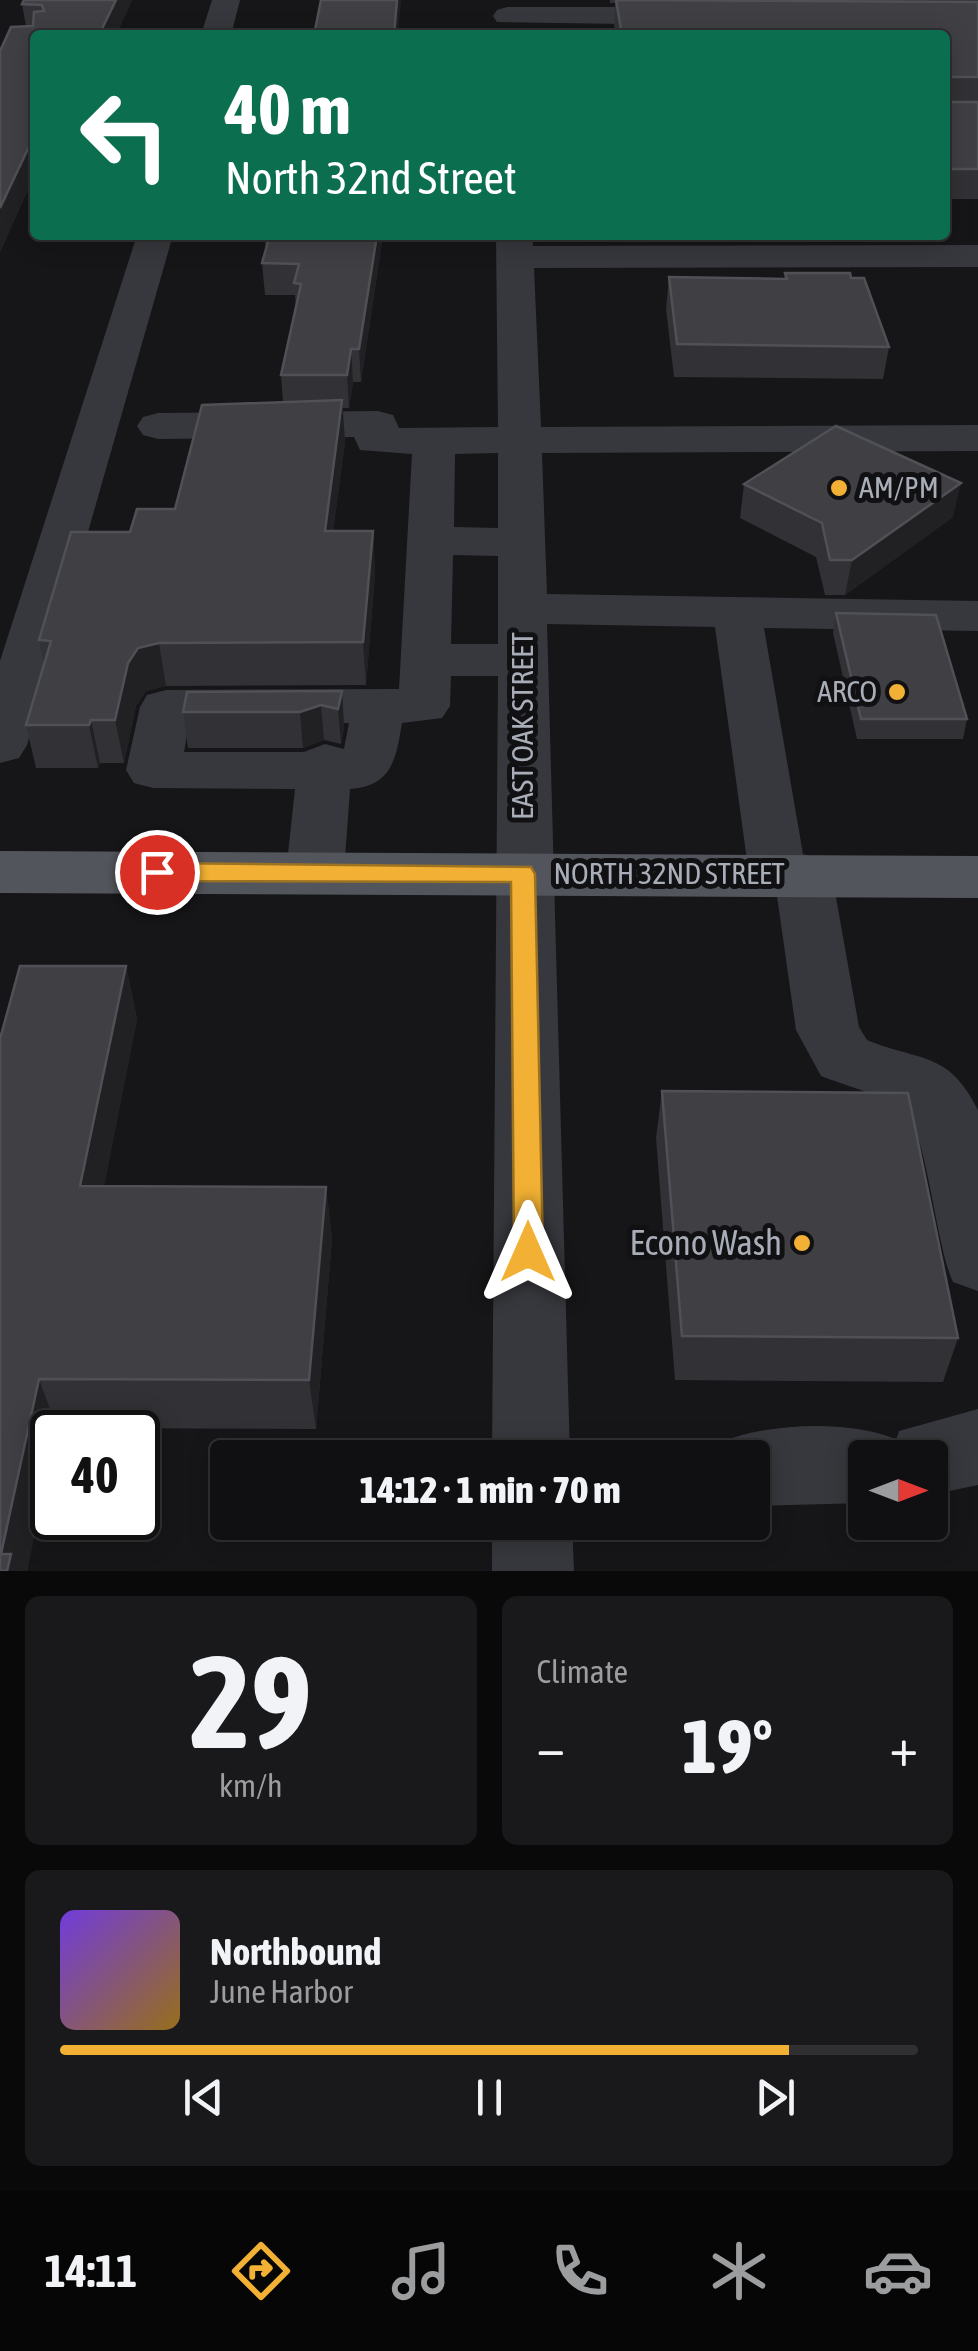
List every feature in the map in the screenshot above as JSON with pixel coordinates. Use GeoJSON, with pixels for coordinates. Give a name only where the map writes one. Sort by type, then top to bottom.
{"type":"FeatureCollection","features":[{"type":"Feature","properties":{"kind":"main road","name":"NORTH 32ND STREET"},"geometry":{"type":"LineString","coordinates":[[0,872],[978,877]]}},
{"type":"Feature","properties":{"kind":"street"},"geometry":{"type":"LineString","coordinates":[[217,30],[226,0]]}},
{"type":"Feature","properties":{"kind":"street"},"geometry":{"type":"LineString","coordinates":[[507,17],[725,16]]}},
{"type":"Feature","properties":{"kind":"street"},"geometry":{"type":"LineString","coordinates":[[0,745],[153,240]]}},
{"type":"Feature","properties":{"kind":"street"},"geometry":{"type":"LineString","coordinates":[[514,246],[978,256]]}},
{"type":"Feature","properties":{"kind":"street","name":"EAST OAK STREET"},"geometry":{"type":"LineString","coordinates":[[514,246],[522,542],[531,1440]]}},
{"type":"Feature","properties":{"kind":"street"},"geometry":{"type":"LineString","coordinates":[[158,426],[378,424],[375,441],[978,438]]}},
{"type":"Feature","properties":{"kind":"street"},"geometry":{"type":"LineString","coordinates":[[209,750],[337,733],[424,706],[434,441]]}},
{"type":"Feature","properties":{"kind":"street"},"geometry":{"type":"LineString","coordinates":[[431,541],[522,542]]}},
{"type":"Feature","properties":{"kind":"street"},"geometry":{"type":"LineString","coordinates":[[426,660],[523,634],[737,611],[978,616]]}},
{"type":"Feature","properties":{"kind":"street"},"geometry":{"type":"LineString","coordinates":[[737,611],[790,875],[828,1030],[844,1058],[882,1074],[919,1081],[946,1112],[978,1260]]}},
{"type":"Feature","properties":{"kind":"street"},"geometry":{"type":"LineString","coordinates":[[315,872],[337,733]]}},
{"type":"Feature","properties":{"kind":"street"},"geometry":{"type":"LineString","coordinates":[[948,1454],[978,1446]]}},
{"type":"Feature","properties":{"kind":"street"},"geometry":{"type":"LineString","coordinates":[[770,1468],[848,1465]]}},
{"type":"Feature","properties":{"kind":"street"},"geometry":{"type":"LineString","coordinates":[[532,1540],[533,1571]]}},
{"type":"Feature","properties":{"kind":"building"},"geometry":{"type":"Polygon","coordinates":[[[24,0],[116,0],[101,30],[30,30],[30,145],[0,208],[0,51],[11,27],[33,26],[34,12],[44,11],[42,5],[22,4],[24,0]]]}},
{"type":"Feature","properties":{"kind":"building"},"geometry":{"type":"Polygon","coordinates":[[[321,0],[397,0],[394,30],[315,30],[321,0]]]}},
{"type":"Feature","properties":{"kind":"building"},"geometry":{"type":"Polygon","coordinates":[[[616,0],[978,2],[978,77],[950,77],[950,30],[621,30],[616,0]]]}},
{"type":"Feature","properties":{"kind":"building"},"geometry":{"type":"Polygon","coordinates":[[[950,102],[978,102],[978,169],[950,169],[950,102]]]}},
{"type":"Feature","properties":{"kind":"building"},"geometry":{"type":"Polygon","coordinates":[[[269,240],[376,240],[359,349],[351,349],[347,375],[281,375],[301,284],[294,283],[299,264],[262,263],[269,240]]]}},
{"type":"Feature","properties":{"kind":"building"},"geometry":{"type":"Polygon","coordinates":[[[785,273],[850,273],[851,278],[864,278],[889,347],[677,344],[669,277],[787,279],[785,273]]]}},
{"type":"Feature","properties":{"kind":"building"},"geometry":{"type":"Polygon","coordinates":[[[342,400],[325,531],[373,531],[363,642],[159,643],[138,648],[128,663],[115,720],[91,720],[89,725],[26,725],[51,641],[39,640],[71,532],[130,532],[137,509],[175,509],[202,405],[342,400]]]}},
{"type":"Feature","properties":{"kind":"building"},"geometry":{"type":"Polygon","coordinates":[[[836,426],[961,483],[852,560],[830,560],[822,523],[744,484],[836,426]]]}},
{"type":"Feature","properties":{"kind":"building"},"geometry":{"type":"Polygon","coordinates":[[[836,613],[936,615],[967,719],[861,719],[836,613]]]}},
{"type":"Feature","properties":{"kind":"building"},"geometry":{"type":"Polygon","coordinates":[[[342,691],[338,709],[321,705],[300,712],[183,712],[187,692],[342,691]]]}},
{"type":"Feature","properties":{"kind":"building"},"geometry":{"type":"Polygon","coordinates":[[[20,966],[126,966],[80,1186],[326,1187],[309,1380],[39,1379],[1,1554],[11,1554],[7,1571],[0,1571],[0,1039],[20,966]]]}},
{"type":"Feature","properties":{"kind":"building"},"geometry":{"type":"Polygon","coordinates":[[[662,1091],[908,1093],[958,1338],[682,1336],[662,1091]]]}},
{"type":"Feature","properties":{"kind":"place","name":"AM/PM"},"geometry":{"type":"Point","coordinates":[839,488]}},
{"type":"Feature","properties":{"kind":"place","name":"ARCO"},"geometry":{"type":"Point","coordinates":[897,692]}},
{"type":"Feature","properties":{"kind":"place","name":"Econo Wash"},"geometry":{"type":"Point","coordinates":[802,1243]}},
{"type":"Feature","properties":{"kind":"route"},"geometry":{"type":"LineString","coordinates":[[157,872],[523,874],[528,1252]]}}]}
